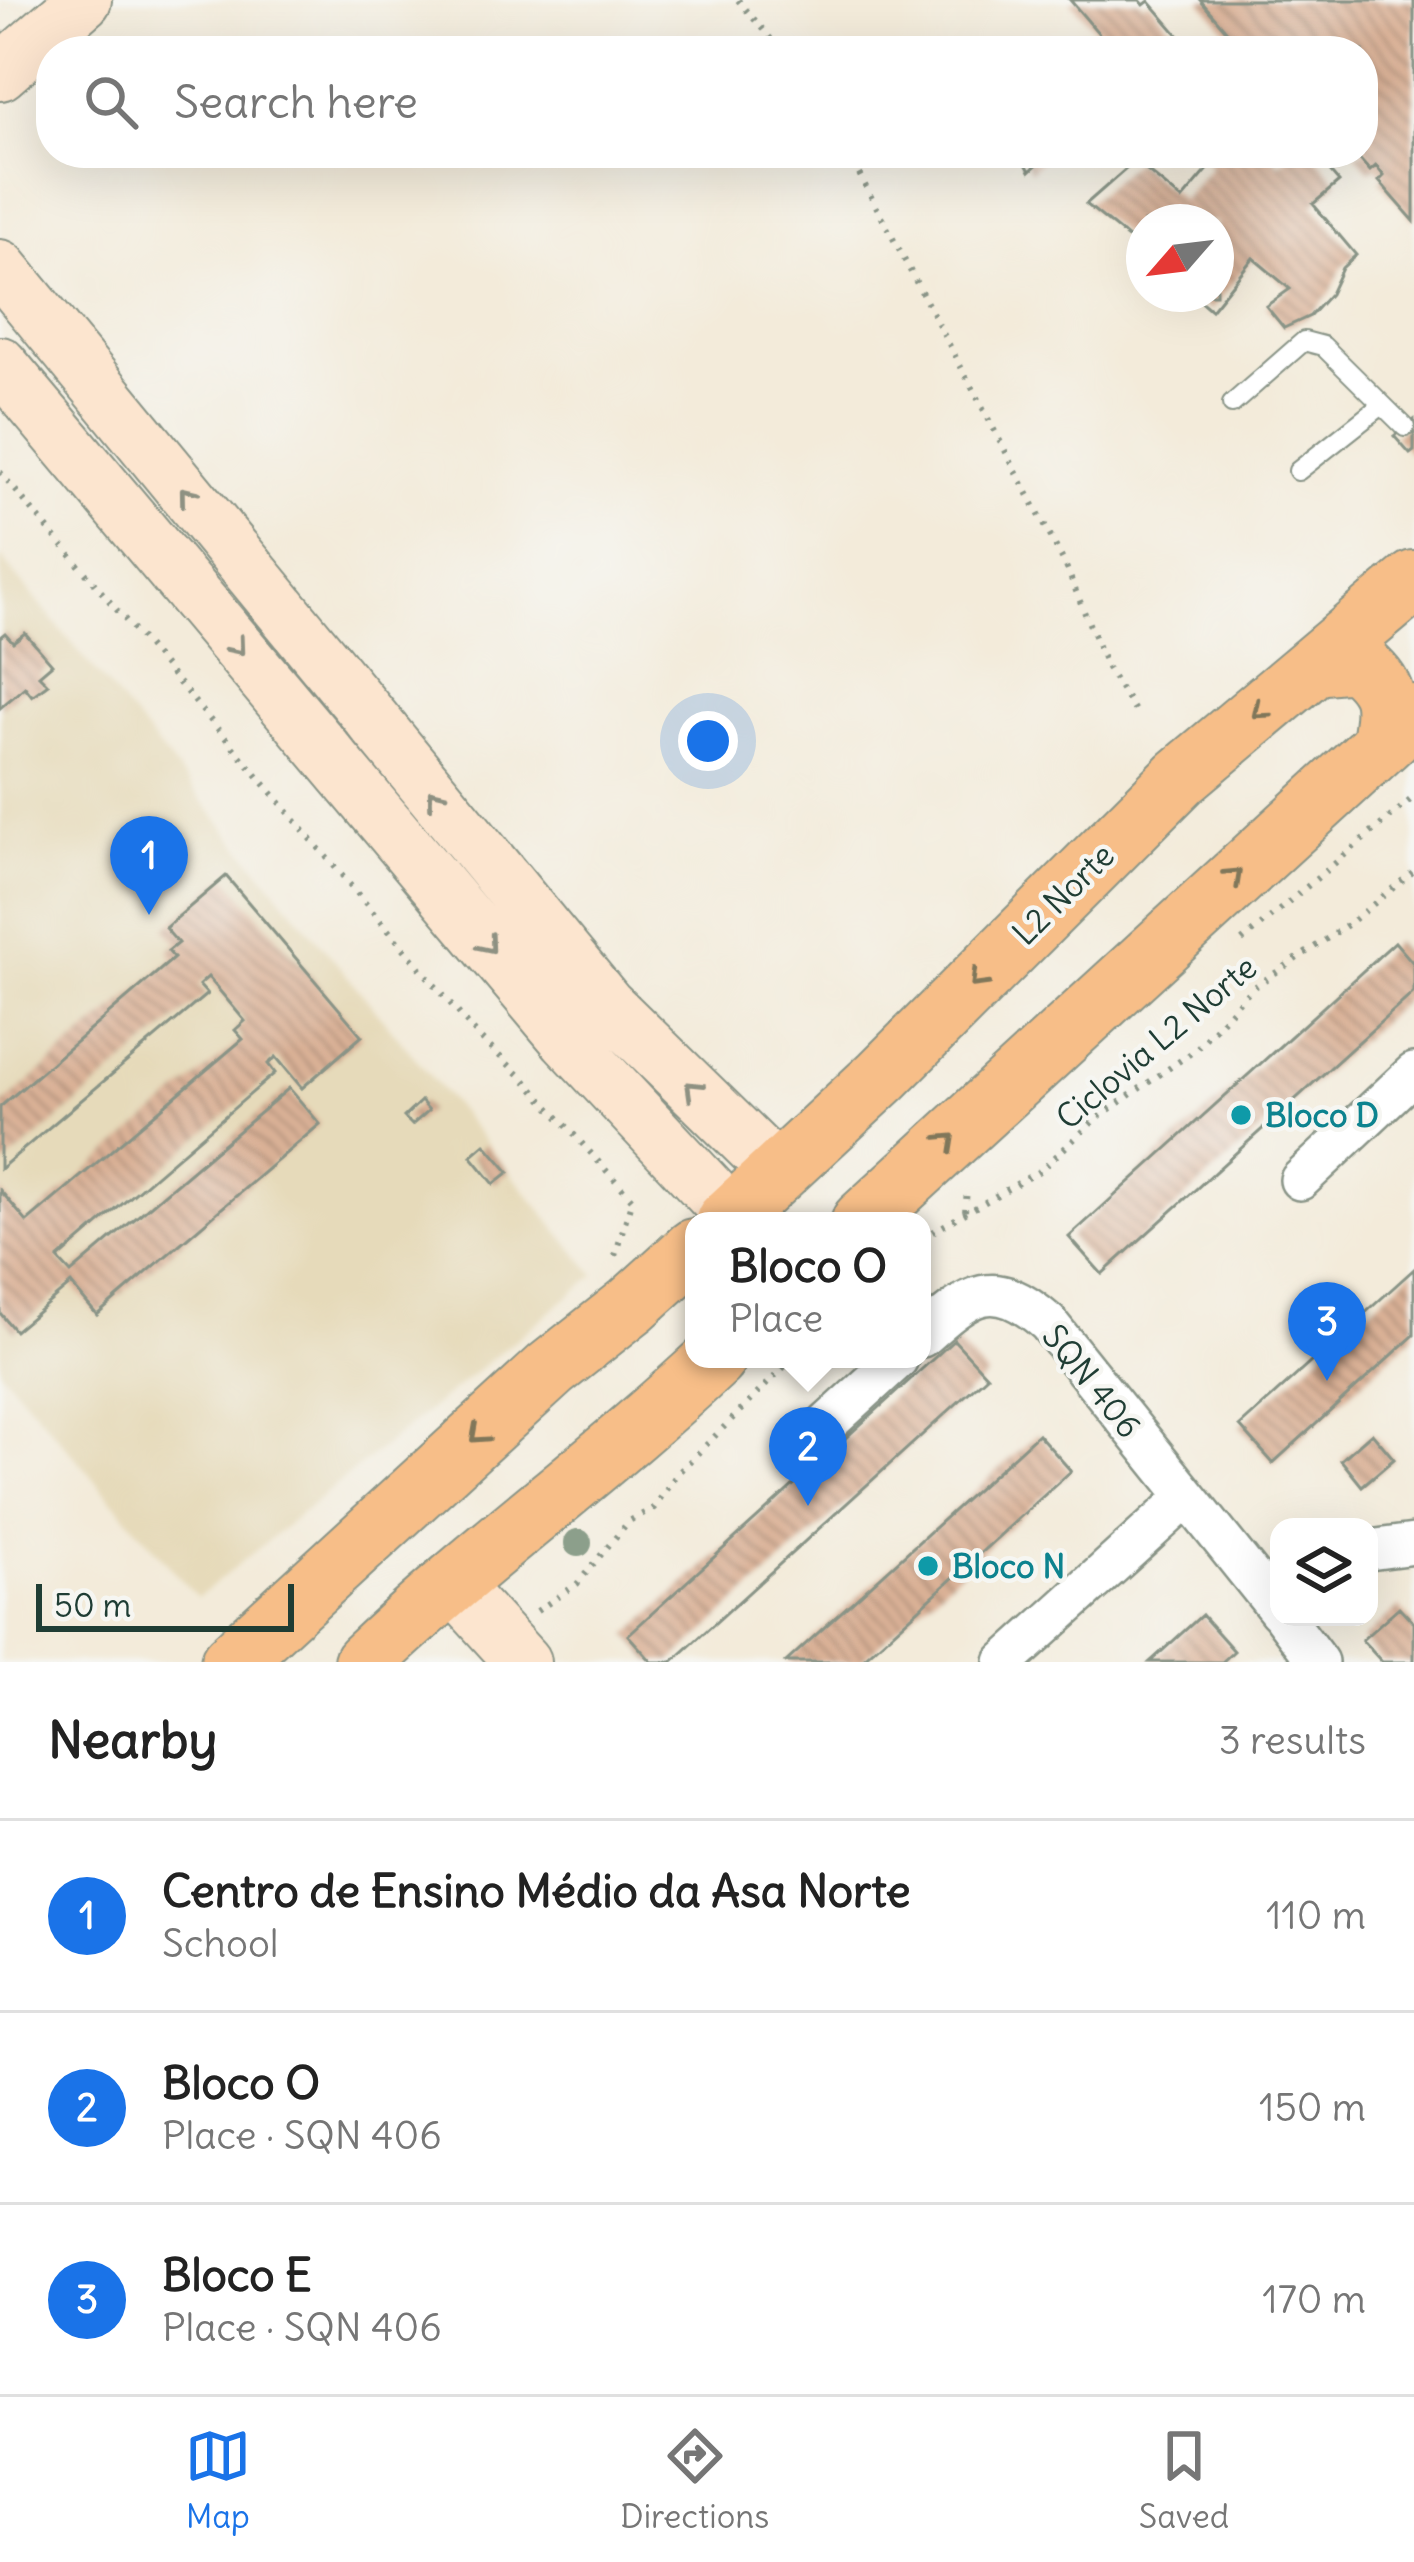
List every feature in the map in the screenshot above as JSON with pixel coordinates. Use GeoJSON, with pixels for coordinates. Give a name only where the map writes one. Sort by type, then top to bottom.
{"type":"FeatureCollection","features":[{"type":"Feature","properties":{"kind":"main road","name":"L2 Norte"},"geometry":{"type":"LineString","coordinates":[[734,1212],[882,1076],[1181,777],[1316,665],[1412,603]]}},
{"type":"Feature","properties":{"kind":"main road"},"geometry":{"type":"LineString","coordinates":[[872,1212],[1398,728],[1385,694],[1356,661],[1316,665]]}},
{"type":"Feature","properties":{"kind":"main road","name":"L2 Norte"},"geometry":{"type":"LineString","coordinates":[[231,1662],[551,1369],[685,1258]]}},
{"type":"Feature","properties":{"kind":"main road"},"geometry":{"type":"LineString","coordinates":[[551,1369],[592,1357],[605,1359],[615,1368],[632,1395],[634,1409],[625,1440]]}},
{"type":"Feature","properties":{"kind":"main road"},"geometry":{"type":"LineString","coordinates":[[364,1662],[451,1583],[625,1440],[717,1383]]}},
{"type":"Feature","properties":{"kind":"street"},"geometry":{"type":"LineString","coordinates":[[43,36],[84,0]]}},
{"type":"Feature","properties":{"kind":"street"},"geometry":{"type":"LineString","coordinates":[[0,74],[36,42]]}},
{"type":"Feature","properties":{"kind":"street"},"geometry":{"type":"LineString","coordinates":[[0,267],[606,1004],[776,1170]]}},
{"type":"Feature","properties":{"kind":"street"},"geometry":{"type":"LineString","coordinates":[[0,364],[567,1040],[704,1212]]}},
{"type":"Feature","properties":{"kind":"street"},"geometry":{"type":"LineString","coordinates":[[1300,1180],[1414,1072]]}},
{"type":"Feature","properties":{"kind":"street","name":"SQN 406"},"geometry":{"type":"LineString","coordinates":[[931,1330],[978,1294],[998,1293],[1028,1305],[1048,1323],[1185,1499],[1262,1566]]}},
{"type":"Feature","properties":{"kind":"street"},"geometry":{"type":"LineString","coordinates":[[806,1443],[888,1368]]}},
{"type":"Feature","properties":{"kind":"street"},"geometry":{"type":"LineString","coordinates":[[1005,1662],[1185,1499]]}},
{"type":"Feature","properties":{"kind":"street"},"geometry":{"type":"LineString","coordinates":[[1378,1549],[1414,1544]]}},
{"type":"Feature","properties":{"kind":"street"},"geometry":{"type":"LineString","coordinates":[[451,1583],[512,1648]]}},
{"type":"Feature","properties":{"kind":"street","name":"SQN 406"},"geometry":{"type":"LineString","coordinates":[[1290,1626],[1318,1662]]}},
{"type":"Feature","properties":{"kind":"lane"},"geometry":{"type":"LineString","coordinates":[[1232,404],[1304,341],[1311,340],[1323,346],[1405,427]]}},
{"type":"Feature","properties":{"kind":"lane"},"geometry":{"type":"LineString","coordinates":[[1298,471],[1382,404]]}},
{"type":"Feature","properties":{"kind":"path"},"geometry":{"type":"LineString","coordinates":[[738,0],[768,36]]}},
{"type":"Feature","properties":{"kind":"path"},"geometry":{"type":"LineString","coordinates":[[856,168],[1065,564],[1107,668],[1137,714]]}},
{"type":"Feature","properties":{"kind":"path"},"geometry":{"type":"LineString","coordinates":[[0,472],[478,1036],[525,1080],[632,1199],[611,1270],[632,1305]]}},
{"type":"Feature","properties":{"kind":"path","name":"Ciclovia L2 Norte"},"geometry":{"type":"LineString","coordinates":[[931,1233],[1042,1170],[1097,1118],[1194,1051],[1251,989],[1349,924],[1414,872]]}},
{"type":"Feature","properties":{"kind":"path"},"geometry":{"type":"LineString","coordinates":[[512,1648],[577,1584],[629,1521],[654,1508],[676,1475],[717,1383],[764,1368]]}},
{"type":"Feature","properties":{"kind":"shaded area"},"geometry":{"type":"Polygon","coordinates":[[[0,556],[595,1275],[197,1598],[0,1370],[0,556]]]}},
{"type":"Feature","properties":{"kind":"building"},"geometry":{"type":"Polygon","coordinates":[[[1070,0],[1140,0],[1144,5],[1149,1],[1179,36],[1099,36],[1070,0]]]}},
{"type":"Feature","properties":{"kind":"building"},"geometry":{"type":"Polygon","coordinates":[[[1200,0],[1414,0],[1414,221],[1379,181],[1384,176],[1378,168],[1378,36],[1231,36],[1200,0]]]}},
{"type":"Feature","properties":{"kind":"building"},"geometry":{"type":"Polygon","coordinates":[[[1127,168],[1143,168],[1182,200],[1209,168],[1327,168],[1339,182],[1313,204],[1356,255],[1310,316],[1284,328],[1266,306],[1290,289],[1253,258],[1234,282],[1234,204],[1126,204],[1126,236],[1086,204],[1127,168]]]}},
{"type":"Feature","properties":{"kind":"building"},"geometry":{"type":"Polygon","coordinates":[[[1414,420],[1414,451],[1410,454],[1394,436],[1414,420]]]}},
{"type":"Feature","properties":{"kind":"building"},"geometry":{"type":"Polygon","coordinates":[[[5,633],[13,642],[25,633],[52,664],[39,675],[48,684],[32,696],[25,687],[0,708],[0,637],[5,633]]]}},
{"type":"Feature","properties":{"kind":"building"},"geometry":{"type":"Polygon","coordinates":[[[226,876],[362,1036],[302,1088],[276,1057],[268,1064],[275,1073],[58,1259],[71,1273],[289,1088],[320,1124],[97,1315],[71,1284],[15,1331],[0,1313],[0,1190],[27,1222],[243,1039],[235,1030],[245,1021],[208,977],[199,985],[207,994],[0,1169],[0,1107],[174,958],[168,951],[178,943],[165,928],[226,876]]]}},
{"type":"Feature","properties":{"kind":"building","name":"Bloco D"},"geometry":{"type":"Polygon","coordinates":[[[1395,942],[1414,964],[1414,992],[1102,1274],[1069,1237],[1395,942]]]}},
{"type":"Feature","properties":{"kind":"building"},"geometry":{"type":"Polygon","coordinates":[[[421,1101],[429,1110],[412,1125],[404,1117],[421,1101]]]}},
{"type":"Feature","properties":{"kind":"building"},"geometry":{"type":"Polygon","coordinates":[[[485,1144],[509,1172],[494,1184],[471,1156],[485,1144]]]}},
{"type":"Feature","properties":{"kind":"building"},"geometry":{"type":"Polygon","coordinates":[[[1414,1269],[1414,1335],[1273,1463],[1240,1426],[1414,1269]]]}},
{"type":"Feature","properties":{"kind":"building"},"geometry":{"type":"Polygon","coordinates":[[[954,1340],[987,1376],[672,1662],[652,1662],[628,1635],[923,1368],[931,1368],[931,1361],[954,1340]]]}},
{"type":"Feature","properties":{"kind":"building"},"geometry":{"type":"Polygon","coordinates":[[[1372,1433],[1394,1459],[1362,1486],[1341,1460],[1372,1433]]]}},
{"type":"Feature","properties":{"kind":"building","name":"Bloco N"},"geometry":{"type":"Polygon","coordinates":[[[1038,1434],[1071,1471],[860,1662],[786,1662],[1038,1434]]]}},
{"type":"Feature","properties":{"kind":"building"},"geometry":{"type":"Polygon","coordinates":[[[1399,1607],[1414,1623],[1414,1662],[1382,1662],[1362,1640],[1399,1607]]]}},
{"type":"Feature","properties":{"kind":"building"},"geometry":{"type":"Polygon","coordinates":[[[1202,1615],[1234,1651],[1222,1662],[1150,1662],[1202,1615]]]}},
{"type":"Feature","properties":{"kind":"place","name":"Centro de Ensino Médio da Asa Norte"},"geometry":{"type":"Point","coordinates":[149,915]}},
{"type":"Feature","properties":{"kind":"place","name":"Bloco D"},"geometry":{"type":"Point","coordinates":[1241,1115]}},
{"type":"Feature","properties":{"kind":"place","name":"Bloco E"},"geometry":{"type":"Point","coordinates":[1327,1381]}},
{"type":"Feature","properties":{"kind":"place","name":"Bloco O"},"geometry":{"type":"Point","coordinates":[808,1506]}},
{"type":"Feature","properties":{"kind":"place","name":"Bloco N"},"geometry":{"type":"Point","coordinates":[928,1566]}}]}
